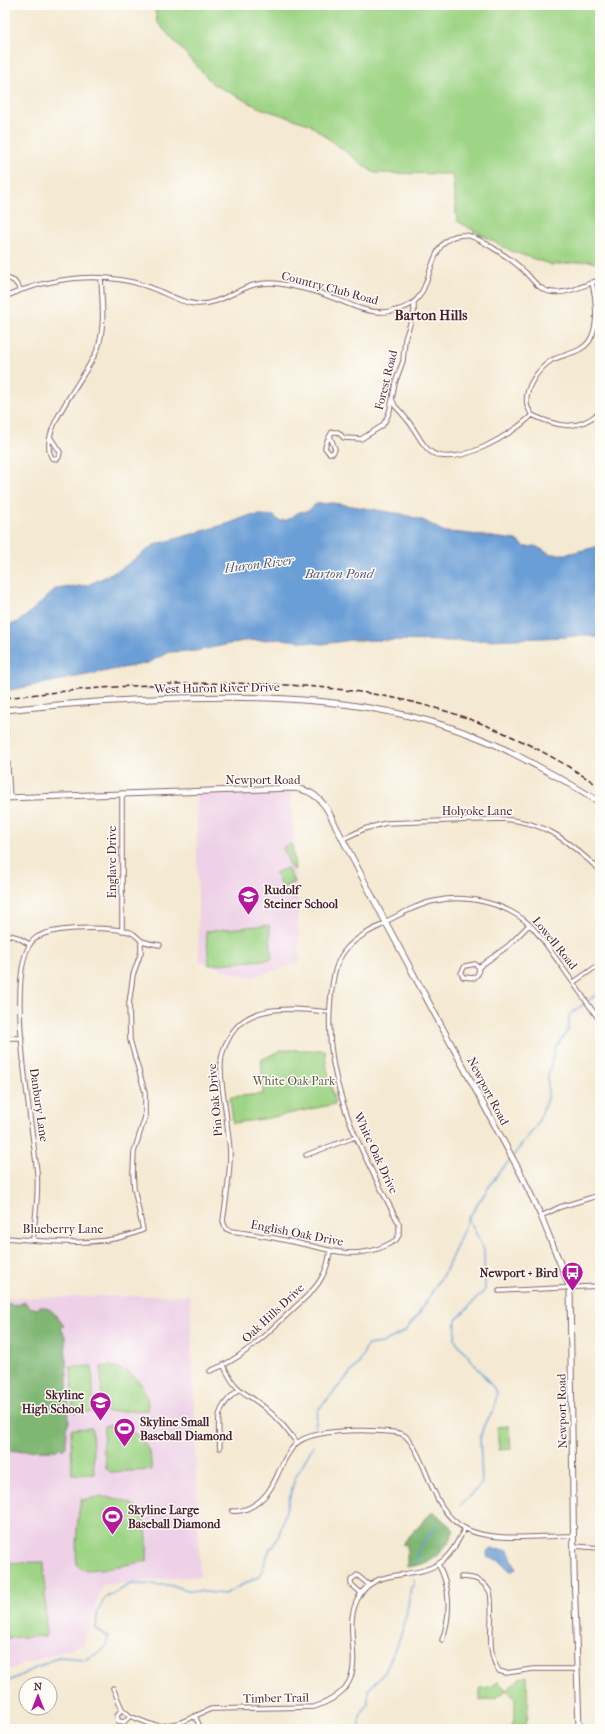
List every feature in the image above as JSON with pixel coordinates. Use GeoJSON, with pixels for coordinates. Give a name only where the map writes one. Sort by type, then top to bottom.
{"type":"FeatureCollection","features":[{"type":"Feature","properties":{"kind":"street"},"geometry":{"type":"LineString","coordinates":[[414,302],[420,296],[437,251],[443,244],[458,236],[465,235],[474,237],[514,262],[542,289],[552,292],[564,291],[578,288],[600,280]]}},
{"type":"Feature","properties":{"kind":"street"},"geometry":{"type":"LineString","coordinates":[[5,277],[14,281],[21,290]]}},
{"type":"Feature","properties":{"kind":"street"},"geometry":{"type":"LineString","coordinates":[[50,437],[60,452],[57,459],[50,456],[50,437],[53,425],[91,365],[99,346],[103,315],[101,278]]}},
{"type":"Feature","properties":{"kind":"street","name":"Country Club Road"},"geometry":{"type":"LineString","coordinates":[[5,297],[21,290],[54,282],[101,278],[133,282],[183,301],[198,304],[213,302],[249,285],[266,282],[279,283],[317,292],[358,308],[379,312],[398,310],[414,302]]}},
{"type":"Feature","properties":{"kind":"street"},"geometry":{"type":"LineString","coordinates":[[592,282],[595,320],[594,332],[589,341],[579,350],[552,360],[545,365],[530,384],[527,393],[527,404],[532,415],[557,424],[577,426],[586,422],[600,412]]}},
{"type":"Feature","properties":{"kind":"street","name":"Forest Road"},"geometry":{"type":"LineString","coordinates":[[330,436],[336,431],[348,439],[361,439],[382,426],[386,420],[403,361],[405,339],[414,312],[414,302]]}},
{"type":"Feature","properties":{"kind":"street"},"geometry":{"type":"LineString","coordinates":[[392,399],[395,406],[431,452],[441,456],[453,457],[464,454],[511,433],[532,415]]}},
{"type":"Feature","properties":{"kind":"street","name":"West Huron River Drive"},"geometry":{"type":"LineString","coordinates":[[5,710],[113,701],[222,696],[282,698],[341,704],[405,716],[483,740],[566,781],[600,803]]}},
{"type":"Feature","properties":{"kind":"street"},"geometry":{"type":"LineString","coordinates":[[5,722],[8,798]]}},
{"type":"Feature","properties":{"kind":"street","name":"Newport Road"},"geometry":{"type":"LineString","coordinates":[[8,798],[284,788],[304,790],[322,801],[343,839],[385,923],[512,1157],[541,1216],[570,1288],[574,1546],[579,1729]]}},
{"type":"Feature","properties":{"kind":"street","name":"Englave Drive"},"geometry":{"type":"LineString","coordinates":[[122,794],[122,931]]}},
{"type":"Feature","properties":{"kind":"street","name":"Holyoke Lane"},"geometry":{"type":"LineString","coordinates":[[343,839],[364,829],[386,823],[503,819],[518,820],[546,829],[561,837],[600,870]]}},
{"type":"Feature","properties":{"kind":"street","name":"Lowell Road"},"geometry":{"type":"LineString","coordinates":[[385,923],[423,904],[434,901],[461,899],[481,901],[500,907],[515,914],[529,925],[545,943],[574,982],[600,1021]]}},
{"type":"Feature","properties":{"kind":"street","name":"White Oak Drive"},"geometry":{"type":"LineString","coordinates":[[385,923],[358,938],[346,948],[336,966],[330,1012],[332,1051],[342,1104],[355,1137],[399,1224]]}},
{"type":"Feature","properties":{"kind":"street"},"geometry":{"type":"LineString","coordinates":[[479,967],[474,964],[465,966],[462,973],[463,977],[474,978],[478,974],[479,967],[508,946],[529,925]]}},
{"type":"Feature","properties":{"kind":"street"},"geometry":{"type":"LineString","coordinates":[[5,934],[17,937],[29,944],[38,937],[67,929],[122,931],[135,934],[141,941],[160,945]]}},
{"type":"Feature","properties":{"kind":"street","name":"Blueberry Lane"},"geometry":{"type":"LineString","coordinates":[[5,1238],[93,1241],[133,1234],[142,1230],[134,1188],[133,1173],[134,1152],[145,1117],[145,1092],[130,1040],[129,1004],[133,975],[141,952],[141,941]]}},
{"type":"Feature","properties":{"kind":"street","name":"Danbury Lane"},"geometry":{"type":"LineString","coordinates":[[29,944],[24,955],[22,968],[20,1011],[26,1097],[35,1147],[37,1176],[33,1240]]}},
{"type":"Feature","properties":{"kind":"street"},"geometry":{"type":"LineString","coordinates":[[574,982],[600,964]]}},
{"type":"Feature","properties":{"kind":"street","name":"Pin Oak Drive"},"geometry":{"type":"LineString","coordinates":[[224,1226],[230,1154],[226,1108],[220,1071],[221,1058],[225,1045],[231,1033],[240,1024],[250,1017],[262,1012],[281,1009],[330,1012]]}},
{"type":"Feature","properties":{"kind":"street"},"geometry":{"type":"LineString","coordinates":[[5,1038],[22,1038]]}},
{"type":"Feature","properties":{"kind":"street"},"geometry":{"type":"LineString","coordinates":[[306,1155],[355,1137]]}},
{"type":"Feature","properties":{"kind":"street"},"geometry":{"type":"LineString","coordinates":[[541,1216],[560,1207],[600,1195]]}},
{"type":"Feature","properties":{"kind":"street","name":"English Oak Drive"},"geometry":{"type":"LineString","coordinates":[[224,1226],[226,1229],[231,1231],[347,1253],[364,1252],[381,1248],[396,1240],[399,1235],[399,1224]]}},
{"type":"Feature","properties":{"kind":"street","name":"Oak Hills Drive"},"geometry":{"type":"LineString","coordinates":[[210,1372],[224,1366],[244,1354],[310,1293],[322,1277],[328,1262],[330,1250]]}},
{"type":"Feature","properties":{"kind":"street"},"geometry":{"type":"LineString","coordinates":[[499,1291],[600,1286]]}},
{"type":"Feature","properties":{"kind":"street"},"geometry":{"type":"LineString","coordinates":[[224,1366],[230,1379],[238,1390],[264,1406],[278,1419],[297,1443]]}},
{"type":"Feature","properties":{"kind":"street"},"geometry":{"type":"LineString","coordinates":[[220,1448],[219,1413],[222,1406],[238,1390]]}},
{"type":"Feature","properties":{"kind":"street"},"geometry":{"type":"LineString","coordinates":[[232,1511],[241,1512],[253,1506],[269,1493],[285,1460],[297,1443],[324,1433],[377,1431],[403,1435],[410,1442],[421,1460],[440,1505],[454,1521],[465,1528],[480,1534],[493,1536],[574,1536]]}},
{"type":"Feature","properties":{"kind":"street","name":"Timber Trail"},"geometry":{"type":"LineString","coordinates":[[113,1688],[122,1709],[130,1716],[150,1724],[161,1726],[179,1723],[211,1709],[314,1707],[326,1703],[338,1696],[348,1684],[353,1669],[353,1612],[361,1593],[369,1585],[385,1577],[424,1570],[438,1564],[449,1554],[465,1528]]}},
{"type":"Feature","properties":{"kind":"street"},"geometry":{"type":"LineString","coordinates":[[574,1546],[600,1548]]}},
{"type":"Feature","properties":{"kind":"street"},"geometry":{"type":"LineString","coordinates":[[438,1564],[445,1576],[447,1584],[447,1628],[442,1640]]}},
{"type":"Feature","properties":{"kind":"street"},"geometry":{"type":"LineString","coordinates":[[361,1593],[351,1584],[351,1580],[353,1578],[358,1576],[369,1585]]}},
{"type":"Feature","properties":{"kind":"street"},"geometry":{"type":"LineString","coordinates":[[461,1577],[480,1580],[490,1592],[493,1658],[496,1666],[502,1672],[533,1669],[578,1669]]}},
{"type":"Feature","properties":{"kind":"street","name":"Timber Trail"},"geometry":{"type":"LineString","coordinates":[[122,1709],[117,1715],[118,1721],[124,1722],[130,1716]]}},
{"type":"Feature","properties":{"kind":"street"},"geometry":{"type":"LineString","coordinates":[[195,1716],[201,1729]]}},
{"type":"Feature","properties":{"kind":"shaded area","name":"Rudolf Steiner School"},"geometry":{"type":"Polygon","coordinates":[[[291,791],[300,962],[252,977],[232,973],[199,961],[196,794],[291,791]]]}},
{"type":"Feature","properties":{"kind":"shaded area","name":"Skyline High School"},"geometry":{"type":"Polygon","coordinates":[[[190,1295],[200,1576],[102,1585],[84,1644],[5,1671],[5,1298],[190,1295]]]}},
{"type":"Feature","properties":{"kind":"green space"},"geometry":{"type":"Polygon","coordinates":[[[154,5],[600,5],[600,264],[589,261],[552,265],[511,251],[457,221],[452,174],[374,173],[309,124],[260,108],[213,84],[157,22],[154,5]]]}},
{"type":"Feature","properties":{"kind":"green space"},"geometry":{"type":"Polygon","coordinates":[[[292,844],[295,869],[291,869],[283,847],[292,844]]]}},
{"type":"Feature","properties":{"kind":"green space"},"geometry":{"type":"Polygon","coordinates":[[[287,868],[294,882],[282,888],[275,873],[287,868]]]}},
{"type":"Feature","properties":{"kind":"green space"},"geometry":{"type":"Polygon","coordinates":[[[269,925],[272,959],[209,965],[206,931],[269,925]]]}},
{"type":"Feature","properties":{"kind":"green space","name":"White Oak Park"},"geometry":{"type":"Polygon","coordinates":[[[281,1050],[325,1050],[326,1063],[335,1104],[264,1119],[233,1123],[230,1097],[263,1094],[261,1060],[281,1050]]]}},
{"type":"Feature","properties":{"kind":"green space"},"geometry":{"type":"Polygon","coordinates":[[[25,1302],[29,1307],[37,1309],[40,1306],[48,1309],[64,1326],[61,1328],[65,1336],[69,1422],[66,1428],[66,1447],[62,1450],[59,1447],[57,1450],[5,1451],[5,1303],[17,1305],[25,1302]]]}},
{"type":"Feature","properties":{"kind":"green space"},"geometry":{"type":"Polygon","coordinates":[[[92,1366],[94,1412],[73,1412],[71,1367],[92,1366]]]}},
{"type":"Feature","properties":{"kind":"green space","name":"Skyline Small Baseball Diamond"},"geometry":{"type":"Polygon","coordinates":[[[109,1366],[125,1371],[138,1380],[146,1393],[148,1410],[107,1412],[102,1409],[101,1367],[109,1366]]]}},
{"type":"Feature","properties":{"kind":"green space","name":"Skyline Small Baseball Diamond"},"geometry":{"type":"Polygon","coordinates":[[[111,1425],[128,1430],[141,1439],[149,1452],[151,1470],[110,1472],[106,1468],[105,1454],[103,1452],[104,1426],[111,1425]]]}},
{"type":"Feature","properties":{"kind":"green space"},"geometry":{"type":"Polygon","coordinates":[[[509,1426],[511,1449],[499,1450],[497,1427],[509,1426]]]}},
{"type":"Feature","properties":{"kind":"green space"},"geometry":{"type":"Polygon","coordinates":[[[92,1428],[94,1474],[72,1475],[71,1429],[92,1428]]]}},
{"type":"Feature","properties":{"kind":"green space","name":"Skyline Large Baseball Diamond"},"geometry":{"type":"Polygon","coordinates":[[[99,1497],[115,1498],[126,1501],[135,1507],[141,1514],[145,1523],[147,1534],[147,1561],[101,1569],[83,1570],[77,1565],[76,1548],[78,1516],[81,1500],[99,1497]]]}},
{"type":"Feature","properties":{"kind":"green space"},"geometry":{"type":"Polygon","coordinates":[[[433,1511],[454,1530],[448,1544],[446,1544],[430,1561],[420,1565],[407,1567],[407,1545],[402,1544],[433,1511]]]}},
{"type":"Feature","properties":{"kind":"green space"},"geometry":{"type":"Polygon","coordinates":[[[44,1562],[46,1636],[5,1638],[5,1563],[44,1562]]]}},
{"type":"Feature","properties":{"kind":"green space"},"geometry":{"type":"Polygon","coordinates":[[[527,1676],[528,1715],[525,1729],[511,1729],[515,1716],[515,1699],[507,1690],[519,1679],[527,1676]]]}},
{"type":"Feature","properties":{"kind":"green space"},"geometry":{"type":"Polygon","coordinates":[[[498,1682],[507,1690],[496,1698],[480,1701],[480,1688],[490,1687],[498,1682]]]}},
{"type":"Feature","properties":{"kind":"water","name":"Barton Pond"},"geometry":{"type":"Polygon","coordinates":[[[333,503],[402,514],[425,521],[444,532],[516,540],[525,547],[535,546],[551,554],[567,554],[600,546],[600,638],[584,635],[462,641],[352,640],[322,644],[282,639],[244,641],[196,651],[169,652],[148,663],[5,691],[5,626],[16,623],[26,616],[55,589],[88,585],[121,569],[154,545],[230,523],[248,516],[274,516],[279,521],[287,520],[299,512],[308,511],[316,504],[333,503]]]}},
{"type":"Feature","properties":{"kind":"water"},"geometry":{"type":"Polygon","coordinates":[[[491,1549],[508,1550],[516,1569],[512,1571],[509,1570],[500,1561],[487,1556],[487,1552],[491,1549]]]}},
{"type":"Feature","properties":{"kind":"waterway"},"geometry":{"type":"LineString","coordinates":[[513,1156],[537,1125],[542,1113],[548,1095],[548,1075],[556,1047],[568,1030],[569,1015],[600,992]]}},
{"type":"Feature","properties":{"kind":"waterway"},"geometry":{"type":"LineString","coordinates":[[315,1427],[318,1410],[360,1362],[367,1345],[382,1343],[405,1331],[418,1315],[447,1268],[468,1219],[499,1172],[511,1159]]}},
{"type":"Feature","properties":{"kind":"waterway"},"geometry":{"type":"LineString","coordinates":[[461,1505],[482,1483],[480,1438],[484,1425],[494,1410],[497,1392],[455,1340],[456,1320],[485,1290],[484,1250],[469,1219]]}},
{"type":"Feature","properties":{"kind":"waterway"},"geometry":{"type":"LineString","coordinates":[[5,1683],[58,1657],[86,1659],[100,1652],[107,1645],[108,1637],[96,1629],[97,1612],[105,1598],[131,1584],[168,1585],[188,1590],[224,1594],[260,1576],[270,1548],[273,1547],[279,1535],[295,1478],[313,1446]]}},
{"type":"Feature","properties":{"kind":"waterway"},"geometry":{"type":"LineString","coordinates":[[415,1563],[419,1547],[438,1525]]}},
{"type":"Feature","properties":{"kind":"waterway"},"geometry":{"type":"LineString","coordinates":[[358,1729],[360,1716],[368,1703],[368,1690],[385,1672],[400,1637],[405,1622],[411,1587],[414,1585],[414,1579]]}},
{"type":"Feature","properties":{"kind":"railway"},"geometry":{"type":"LineString","coordinates":[[5,698],[102,688],[200,683],[285,685],[365,693],[424,705],[470,719],[493,728],[559,761],[600,787]]}},
{"type":"Feature","properties":{"kind":"place","name":"Rudolf Steiner School"},"geometry":{"type":"Point","coordinates":[248,916]}},
{"type":"Feature","properties":{"kind":"place","name":"Newport + Bird"},"geometry":{"type":"Point","coordinates":[573,1292]}},
{"type":"Feature","properties":{"kind":"place","name":"Skyline High School"},"geometry":{"type":"Point","coordinates":[100,1422]}},
{"type":"Feature","properties":{"kind":"place","name":"Skyline Small Baseball Diamond"},"geometry":{"type":"Point","coordinates":[125,1448]}},
{"type":"Feature","properties":{"kind":"place","name":"Skyline Large Baseball Diamond"},"geometry":{"type":"Point","coordinates":[112,1536]}},
{"type":"Feature","properties":{"kind":"district","name":"Barton Hills"},"geometry":{"type":"Point","coordinates":[431,315]}},
{"type":"Feature","properties":{"kind":"water label","name":"Huron River"},"geometry":{"type":"Point","coordinates":[259,564]}}]}
